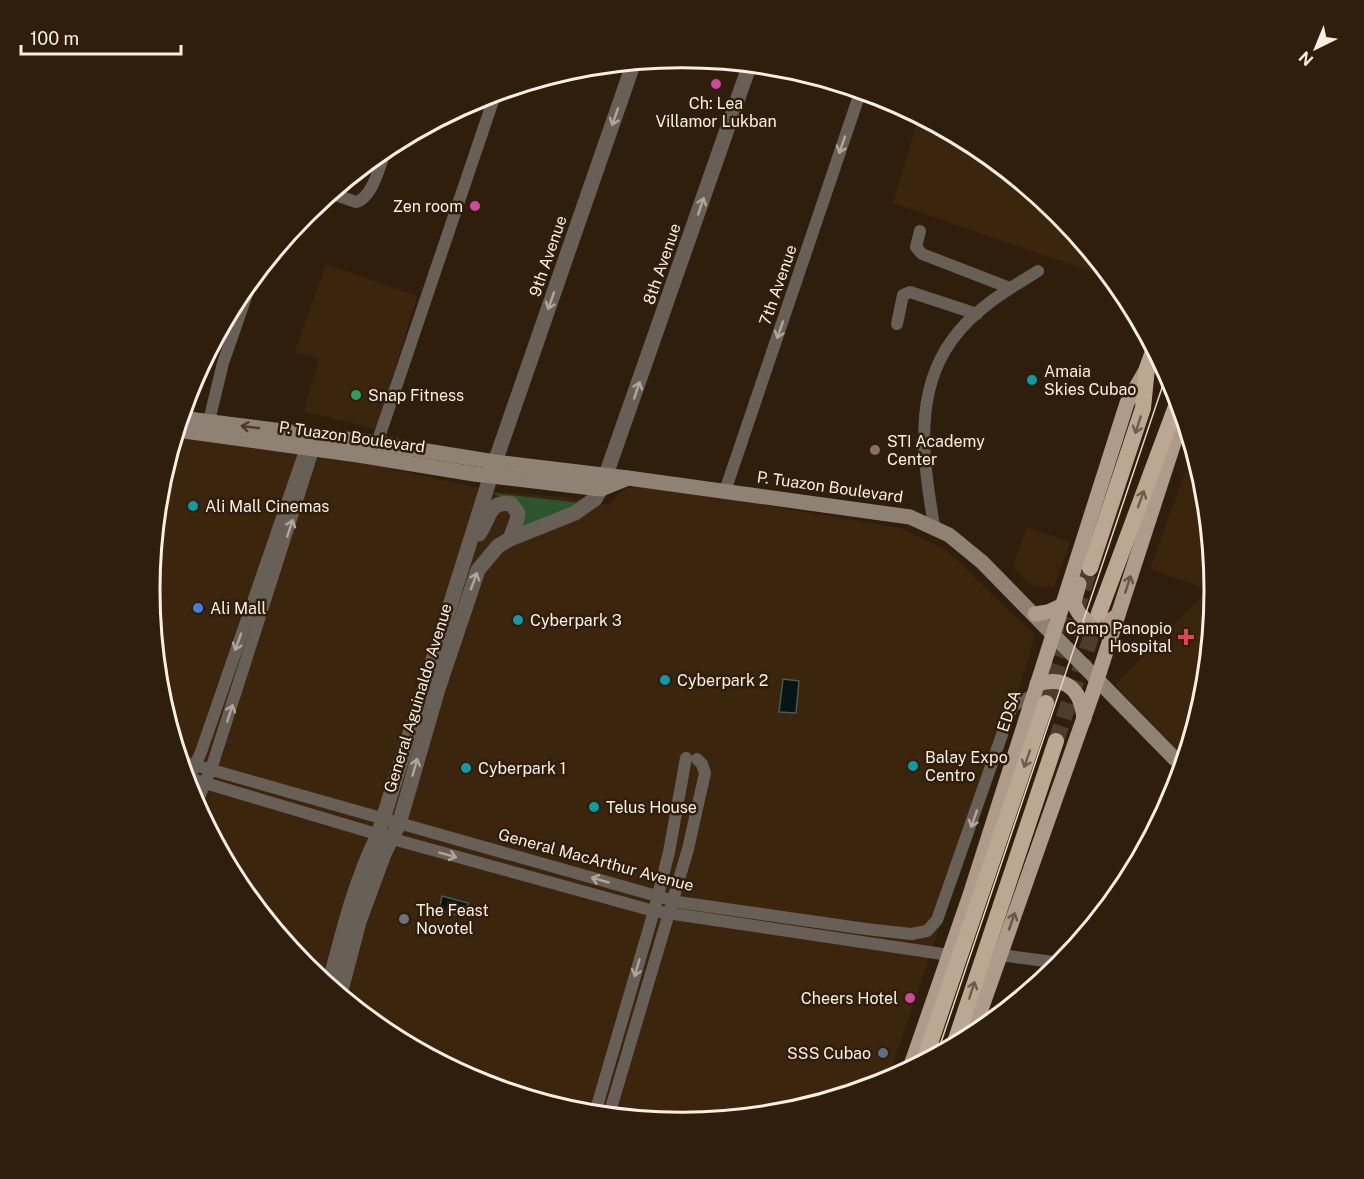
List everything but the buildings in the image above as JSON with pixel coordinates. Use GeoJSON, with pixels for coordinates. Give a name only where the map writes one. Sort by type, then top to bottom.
{"type":"FeatureCollection","features":[{"type":"Feature","properties":{"kind":"highway","name":"EDSA"},"geometry":{"type":"LineString","coordinates":[[1083,566],[1143,408],[1147,368],[1150,359]]}},
{"type":"Feature","properties":{"kind":"highway"},"geometry":{"type":"LineString","coordinates":[[1099,613],[1174,415]]}},
{"type":"Feature","properties":{"kind":"highway","name":"EDSA"},"geometry":{"type":"LineString","coordinates":[[927,1050],[1039,694]]}},
{"type":"Feature","properties":{"kind":"highway"},"geometry":{"type":"LineString","coordinates":[[958,1033],[1056,741]]}},
{"type":"Feature","properties":{"kind":"main road","name":"P. Tuazon Boulevard"},"geometry":{"type":"LineString","coordinates":[[188,421],[207,427],[493,469],[604,482],[628,477],[899,514],[934,526],[969,550],[1035,614],[1175,759]]}},
{"type":"Feature","properties":{"kind":"main road","name":"P. Tuazon Boulevard"},"geometry":{"type":"LineString","coordinates":[[186,429],[207,427]]}},
{"type":"Feature","properties":{"kind":"main road"},"geometry":{"type":"LineString","coordinates":[[977,1020],[1098,680],[1178,429]]}},
{"type":"Feature","properties":{"kind":"main road","name":"P. Tuazon Boulevard"},"geometry":{"type":"LineString","coordinates":[[311,442],[377,443],[493,469]]}},
{"type":"Feature","properties":{"kind":"main road","name":"EDSA"},"geometry":{"type":"LineString","coordinates":[[914,1058],[1039,694],[1053,633],[1063,605],[1083,566]]}},
{"type":"Feature","properties":{"kind":"main road"},"geometry":{"type":"LineString","coordinates":[[1083,566],[1074,602],[1077,610],[1099,624],[1107,623],[1118,615]]}},
{"type":"Feature","properties":{"kind":"main road"},"geometry":{"type":"LineString","coordinates":[[1035,614],[1048,612],[1063,605]]}},
{"type":"Feature","properties":{"kind":"main road"},"geometry":{"type":"LineString","coordinates":[[1039,694],[1058,682],[1072,688],[1081,701],[1084,719]]}},
{"type":"Feature","properties":{"kind":"street","name":"9th Avenue"},"geometry":{"type":"LineString","coordinates":[[493,469],[631,70]]}},
{"type":"Feature","properties":{"kind":"street","name":"8th Avenue"},"geometry":{"type":"LineString","coordinates":[[604,482],[747,72]]}},
{"type":"Feature","properties":{"kind":"street","name":"7th Avenue"},"geometry":{"type":"LineString","coordinates":[[725,491],[858,98]]}},
{"type":"Feature","properties":{"kind":"street"},"geometry":{"type":"LineString","coordinates":[[377,443],[492,103]]}},
{"type":"Feature","properties":{"kind":"street"},"geometry":{"type":"LineString","coordinates":[[339,196],[356,202],[364,198],[372,187],[381,163]]}},
{"type":"Feature","properties":{"kind":"street"},"geometry":{"type":"LineString","coordinates":[[920,231],[916,248],[922,254],[1010,288]]}},
{"type":"Feature","properties":{"kind":"street"},"geometry":{"type":"LineString","coordinates":[[934,526],[925,471],[923,431],[932,381],[952,340],[977,314],[1010,288],[1038,271]]}},
{"type":"Feature","properties":{"kind":"street"},"geometry":{"type":"LineString","coordinates":[[897,324],[903,295],[910,292],[977,314]]}},
{"type":"Feature","properties":{"kind":"street"},"geometry":{"type":"LineString","coordinates":[[207,427],[223,363],[242,309]]}},
{"type":"Feature","properties":{"kind":"street"},"geometry":{"type":"LineString","coordinates":[[193,769],[311,442]]}},
{"type":"Feature","properties":{"kind":"street"},"geometry":{"type":"LineString","coordinates":[[201,791],[211,769],[311,442]]}},
{"type":"Feature","properties":{"kind":"street","name":"General Aguinaldo Avenue"},"geometry":{"type":"LineString","coordinates":[[342,986],[359,922],[384,854],[383,819],[493,469]]}},
{"type":"Feature","properties":{"kind":"street","name":"General Aguinaldo Avenue"},"geometry":{"type":"LineString","coordinates":[[332,976],[370,850],[399,824],[438,689],[478,570],[498,546],[510,538],[575,513],[595,499],[604,482]]}},
{"type":"Feature","properties":{"kind":"street"},"geometry":{"type":"LineString","coordinates":[[468,547],[482,530],[495,506],[502,503],[511,504],[518,513],[510,538]]}},
{"type":"Feature","properties":{"kind":"street","name":"General MacArthur Avenue"},"geometry":{"type":"LineString","coordinates":[[191,764],[672,900],[866,930],[915,934],[927,931],[940,915],[1011,710],[1019,702],[1039,694]]}},
{"type":"Feature","properties":{"kind":"street"},"geometry":{"type":"LineString","coordinates":[[598,1104],[654,911],[692,759],[702,764],[705,773],[688,849],[611,1107]]}},
{"type":"Feature","properties":{"kind":"street","name":"General MacArthur Avenue"},"geometry":{"type":"LineString","coordinates":[[197,782],[385,837],[668,915],[949,955]]}},
{"type":"Feature","properties":{"kind":"street"},"geometry":{"type":"LineString","coordinates":[[1000,955],[1048,961]]}},
{"type":"Feature","properties":{"kind":"shaded area"},"geometry":{"type":"Polygon","coordinates":[[[917,123],[972,155],[1000,175],[1051,220],[1097,274],[893,203],[917,123]]]}},
{"type":"Feature","properties":{"kind":"shaded area"},"geometry":{"type":"Polygon","coordinates":[[[326,264],[417,296],[377,429],[304,412],[319,359],[295,352],[326,264]]]}},
{"type":"Feature","properties":{"kind":"shaded area"},"geometry":{"type":"Polygon","coordinates":[[[183,437],[354,461],[498,492],[575,498],[609,505],[617,495],[628,488],[641,487],[900,528],[943,548],[1035,635],[1002,745],[892,1068],[850,1084],[784,1101],[750,1107],[682,1112],[614,1107],[580,1101],[547,1094],[482,1072],[421,1042],[392,1024],[364,1004],[313,959],[290,934],[248,880],[214,820],[200,789],[178,725],[164,658],[161,624],[161,555],[164,521],[183,437]]]}},
{"type":"Feature","properties":{"kind":"shaded area"},"geometry":{"type":"Polygon","coordinates":[[[1190,469],[1200,521],[1204,588],[1150,569],[1185,473],[1190,469]]]}},
{"type":"Feature","properties":{"kind":"shaded area"},"geometry":{"type":"Polygon","coordinates":[[[1027,527],[1070,542],[1054,586],[1038,587],[1029,584],[1013,567],[1027,527]]]}},
{"type":"Feature","properties":{"kind":"shaded area","name":"Camp Panopio Hospital"},"geometry":{"type":"Polygon","coordinates":[[[1204,594],[1200,658],[1186,725],[1178,752],[1115,685],[1204,594]]]}},
{"type":"Feature","properties":{"kind":"shaded area"},"geometry":{"type":"Polygon","coordinates":[[[783,679],[799,681],[796,713],[779,712],[783,679]]]}},
{"type":"Feature","properties":{"kind":"shaded area"},"geometry":{"type":"Polygon","coordinates":[[[442,896],[468,903],[464,917],[439,910],[442,896]]]}},
{"type":"Feature","properties":{"kind":"green space"},"geometry":{"type":"Polygon","coordinates":[[[493,493],[581,503],[518,532],[518,506],[493,493]]]}},
{"type":"Feature","properties":{"kind":"tunnel"},"geometry":{"type":"LineString","coordinates":[[1046,703],[1090,568]]}},
{"type":"Feature","properties":{"kind":"tunnel"},"geometry":{"type":"LineString","coordinates":[[1056,741],[1099,613]]}},
{"type":"Feature","properties":{"kind":"tram line"},"geometry":{"type":"LineString","coordinates":[[941,1043],[1162,387]]}},
{"type":"Feature","properties":{"kind":"place","name":"Ch: Lea Villamor Lukban"},"geometry":{"type":"Point","coordinates":[716,84]}},
{"type":"Feature","properties":{"kind":"place","name":"Zen room"},"geometry":{"type":"Point","coordinates":[475,206]}},
{"type":"Feature","properties":{"kind":"place","name":"Amaia Skies Cubao"},"geometry":{"type":"Point","coordinates":[1032,380]}},
{"type":"Feature","properties":{"kind":"place","name":"Snap Fitness"},"geometry":{"type":"Point","coordinates":[356,395]}},
{"type":"Feature","properties":{"kind":"place","name":"STI Academy Center"},"geometry":{"type":"Point","coordinates":[875,450]}},
{"type":"Feature","properties":{"kind":"place","name":"Ali Mall Cinemas"},"geometry":{"type":"Point","coordinates":[193,506]}},
{"type":"Feature","properties":{"kind":"place","name":"Ali Mall"},"geometry":{"type":"Point","coordinates":[198,608]}},
{"type":"Feature","properties":{"kind":"place","name":"Cyberpark 3"},"geometry":{"type":"Point","coordinates":[518,620]}},
{"type":"Feature","properties":{"kind":"place","name":"Camp Panopio Hospital"},"geometry":{"type":"Point","coordinates":[1186,637]}},
{"type":"Feature","properties":{"kind":"place","name":"Cyberpark 2"},"geometry":{"type":"Point","coordinates":[665,680]}},
{"type":"Feature","properties":{"kind":"place","name":"Balay Expo Centro"},"geometry":{"type":"Point","coordinates":[913,766]}},
{"type":"Feature","properties":{"kind":"place","name":"Cyberpark 1"},"geometry":{"type":"Point","coordinates":[466,768]}},
{"type":"Feature","properties":{"kind":"place","name":"Telus House"},"geometry":{"type":"Point","coordinates":[594,807]}},
{"type":"Feature","properties":{"kind":"place","name":"The Feast Novotel"},"geometry":{"type":"Point","coordinates":[404,919]}},
{"type":"Feature","properties":{"kind":"place","name":"Cheers Hotel"},"geometry":{"type":"Point","coordinates":[910,998]}},
{"type":"Feature","properties":{"kind":"place","name":"SSS Cubao"},"geometry":{"type":"Point","coordinates":[883,1053]}}]}
